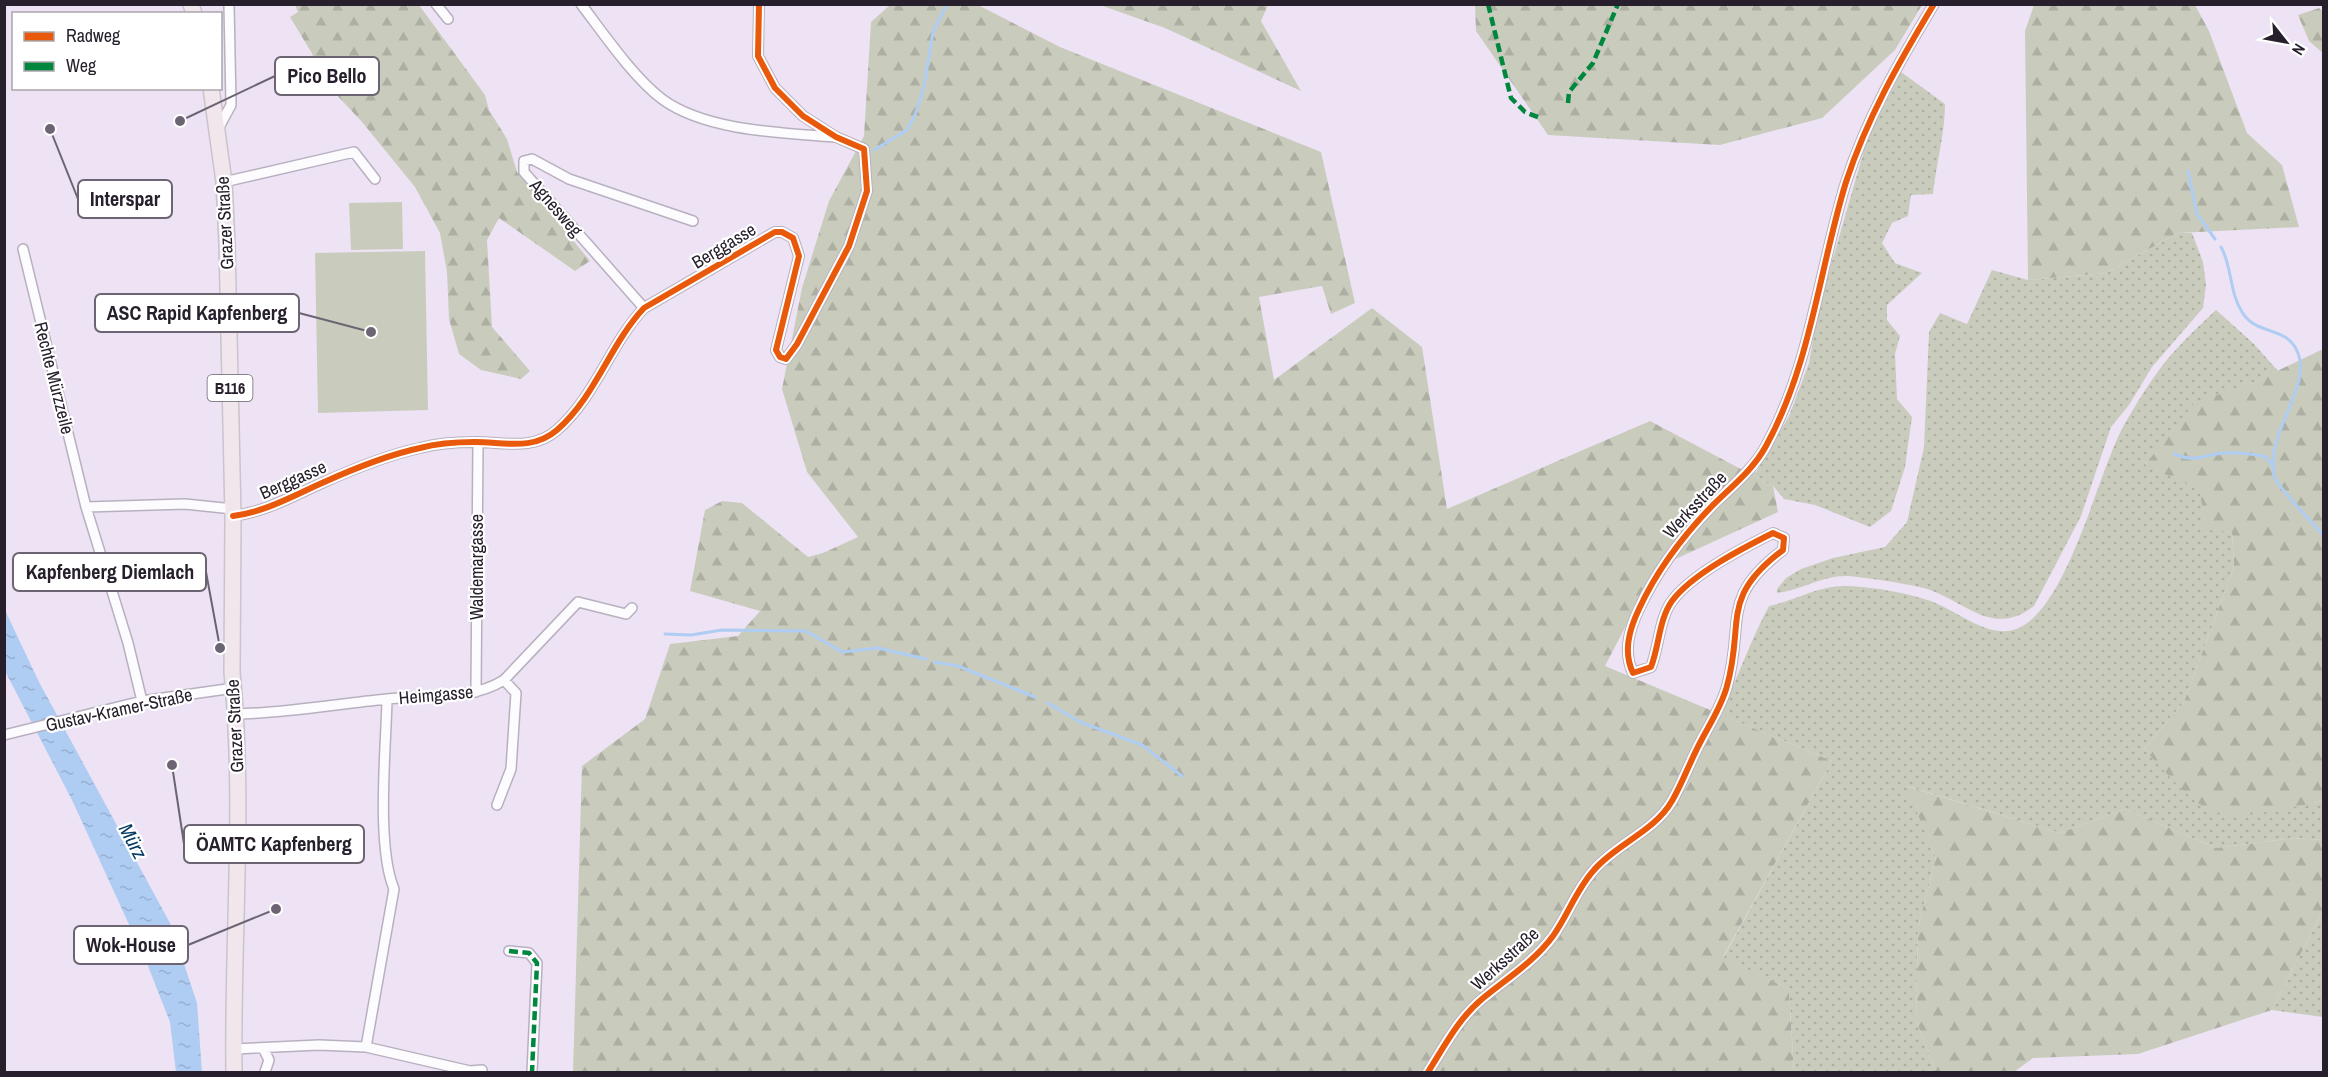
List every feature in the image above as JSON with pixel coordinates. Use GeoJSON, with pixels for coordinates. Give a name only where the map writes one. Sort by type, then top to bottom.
{"type":"FeatureCollection","features":[{"type":"Feature","properties":{"kind":"main road","name":"Grazer Straße"},"geometry":{"type":"LineString","coordinates":[[211,90],[224,182],[233,512],[234,688],[239,885],[234,1072]]}},
{"type":"Feature","properties":{"kind":"street"},"geometry":{"type":"LineString","coordinates":[[218,129],[231,105],[229,4]]}},
{"type":"Feature","properties":{"kind":"street"},"geometry":{"type":"LineString","coordinates":[[436,4],[448,19]]}},
{"type":"Feature","properties":{"kind":"street","name":"Berggasse"},"geometry":{"type":"LineString","coordinates":[[581,4],[622,57],[661,98],[688,113],[758,132],[836,138]]}},
{"type":"Feature","properties":{"kind":"street","name":"Berggasse"},"geometry":{"type":"LineString","coordinates":[[233,512],[263,510],[357,469],[421,447],[478,442],[525,445],[541,441],[557,430],[582,403],[632,321],[645,308],[775,232],[782,232],[793,238],[799,256],[776,350],[780,357],[786,359],[797,344],[849,246],[867,191],[864,149],[836,138],[803,116],[775,88],[758,56],[759,4]]}},
{"type":"Feature","properties":{"kind":"street","name":"Werksstraße"},"geometry":{"type":"LineString","coordinates":[[1428,1072],[1462,1019],[1481,999],[1526,964],[1553,936],[1579,890],[1595,868],[1647,828],[1671,803],[1718,710],[1727,686],[1734,622],[1743,591],[1759,568],[1783,550],[1784,538],[1773,533],[1692,582],[1672,602],[1662,623],[1659,648],[1651,668],[1633,673],[1626,659],[1632,624],[1646,592],[1670,553],[1744,476],[1765,448],[1779,420],[1792,391],[1801,361],[1825,260],[1862,136],[1883,88],[1934,4]]}},
{"type":"Feature","properties":{"kind":"street"},"geometry":{"type":"LineString","coordinates":[[224,182],[354,152],[375,179]]}},
{"type":"Feature","properties":{"kind":"street","name":"Agnesweg"},"geometry":{"type":"LineString","coordinates":[[645,308],[524,172],[524,161],[532,159],[569,179],[693,221]]}},
{"type":"Feature","properties":{"kind":"street","name":"Rechte Mürzzeile"},"geometry":{"type":"LineString","coordinates":[[23,249],[86,507],[128,643],[141,701]]}},
{"type":"Feature","properties":{"kind":"street","name":"Waldemargasse"},"geometry":{"type":"LineString","coordinates":[[476,693],[478,442]]}},
{"type":"Feature","properties":{"kind":"street"},"geometry":{"type":"LineString","coordinates":[[86,507],[185,504],[233,512]]}},
{"type":"Feature","properties":{"kind":"street","name":"Heimgasse"},"geometry":{"type":"LineString","coordinates":[[236,714],[283,713],[387,699],[476,693],[489,689],[504,680],[578,602],[626,614],[633,608]]}},
{"type":"Feature","properties":{"kind":"street"},"geometry":{"type":"LineString","coordinates":[[497,805],[512,769],[514,752],[516,693],[504,680]]}},
{"type":"Feature","properties":{"kind":"street","name":"Gustav-Kramer-Straße"},"geometry":{"type":"LineString","coordinates":[[4,735],[141,701],[234,688]]}},
{"type":"Feature","properties":{"kind":"street"},"geometry":{"type":"LineString","coordinates":[[366,1047],[394,889],[388,874],[385,847],[387,699]]}},
{"type":"Feature","properties":{"kind":"street"},"geometry":{"type":"LineString","coordinates":[[509,951],[529,953],[537,963],[532,1072]]}},
{"type":"Feature","properties":{"kind":"street"},"geometry":{"type":"LineString","coordinates":[[234,1049],[320,1045],[366,1047],[470,1071],[482,1070]]}},
{"type":"Feature","properties":{"kind":"street"},"geometry":{"type":"LineString","coordinates":[[263,1048],[269,1060],[265,1072]]}},
{"type":"Feature","properties":{"kind":"green space"},"geometry":{"type":"Polygon","coordinates":[[[1475,4],[1922,5],[1895,50],[1822,118],[1720,145],[1548,135],[1476,31],[1475,4]]]}},
{"type":"Feature","properties":{"kind":"green space"},"geometry":{"type":"Polygon","coordinates":[[[295,5],[419,5],[485,95],[489,110],[507,139],[517,172],[590,261],[575,271],[499,218],[487,240],[492,327],[530,371],[521,379],[481,370],[459,354],[449,319],[447,272],[440,233],[415,187],[362,122],[305,61],[313,55],[290,17],[298,12],[295,5]]]}},
{"type":"Feature","properties":{"kind":"green space"},"geometry":{"type":"Polygon","coordinates":[[[890,5],[978,5],[1060,47],[1321,152],[1355,303],[1331,314],[1322,286],[1259,297],[1274,380],[1372,308],[1422,347],[1447,509],[1650,421],[1773,486],[1778,512],[1656,568],[1605,666],[1832,761],[1723,957],[1789,989],[1794,1072],[573,1072],[582,766],[645,719],[670,644],[738,636],[760,611],[690,591],[705,510],[722,501],[742,503],[808,557],[823,553],[858,537],[807,472],[782,389],[802,288],[829,201],[864,136],[871,22],[890,5]]]}},
{"type":"Feature","properties":{"kind":"green space"},"geometry":{"type":"Polygon","coordinates":[[[1100,5],[1268,5],[1261,21],[1301,91],[1165,28],[1100,5]]]}},
{"type":"Feature","properties":{"kind":"green space"},"geometry":{"type":"Polygon","coordinates":[[[2034,5],[2195,5],[2209,31],[2247,133],[2282,165],[2299,227],[2178,233],[2106,273],[2028,280],[2025,31],[2034,5]]]}},
{"type":"Feature","properties":{"kind":"green space"},"geometry":{"type":"Polygon","coordinates":[[[2319,8],[2323,12],[2323,53],[2309,41],[2298,15],[2319,8]]]}},
{"type":"Feature","properties":{"kind":"green space"},"geometry":{"type":"Polygon","coordinates":[[[1901,72],[1945,104],[1945,115],[1933,194],[1911,195],[1908,216],[1892,223],[1882,243],[1895,263],[1922,273],[1887,305],[1887,320],[1900,336],[1895,354],[1897,399],[1912,417],[1905,467],[1891,511],[1870,527],[1815,505],[1784,499],[1773,486],[1752,475],[1757,471],[1789,416],[1809,363],[1818,310],[1867,140],[1901,72]]]}},
{"type":"Feature","properties":{"kind":"green space"},"geometry":{"type":"Polygon","coordinates":[[[402,202],[403,249],[351,250],[349,203],[402,202]]]}},
{"type":"Feature","properties":{"kind":"green space"},"geometry":{"type":"Polygon","coordinates":[[[2178,233],[2192,233],[2203,262],[2206,285],[2203,308],[2152,367],[2129,405],[2111,427],[2081,516],[2034,606],[2020,615],[2006,619],[1994,618],[1981,615],[1924,588],[1848,576],[1830,578],[1777,593],[1777,589],[1786,578],[1801,569],[1833,558],[1885,547],[1907,522],[1924,447],[1929,332],[1940,313],[1967,324],[1992,270],[2028,280],[2106,273],[2178,233]]]}},
{"type":"Feature","properties":{"kind":"green space"},"geometry":{"type":"Polygon","coordinates":[[[425,251],[428,410],[318,413],[315,253],[425,251]]]}},
{"type":"Feature","properties":{"kind":"green space"},"geometry":{"type":"Polygon","coordinates":[[[2216,310],[2253,343],[2278,371],[2246,386],[2145,464],[2201,490],[2205,529],[2232,532],[2234,567],[2184,702],[2144,749],[2219,815],[2253,813],[2323,801],[2323,840],[2294,838],[2216,848],[2125,809],[2060,833],[1907,786],[1936,858],[1918,927],[1916,1020],[1936,1072],[1794,1072],[1789,989],[1723,958],[1832,761],[1719,714],[1769,606],[1824,588],[1853,586],[1924,599],[1992,630],[2013,630],[2032,619],[2049,599],[2065,571],[2113,448],[2134,408],[2171,355],[2216,310]]]}},
{"type":"Feature","properties":{"kind":"green space"},"geometry":{"type":"Polygon","coordinates":[[[2323,349],[2323,801],[2285,809],[2225,816],[2196,802],[2144,749],[2184,702],[2234,567],[2232,532],[2205,530],[2200,490],[2145,465],[2195,402],[2246,386],[2323,349]]]}},
{"type":"Feature","properties":{"kind":"green space"},"geometry":{"type":"Polygon","coordinates":[[[1906,786],[2060,833],[2125,809],[2216,848],[2294,838],[2323,840],[2323,910],[2272,1010],[2138,1054],[2033,1058],[2014,1072],[1936,1072],[1916,1020],[1918,927],[1936,858],[1906,786]]]}},
{"type":"Feature","properties":{"kind":"green space"},"geometry":{"type":"Polygon","coordinates":[[[2323,910],[2323,1017],[2272,1010],[2323,910]]]}},
{"type":"Feature","properties":{"kind":"water"},"geometry":{"type":"Polygon","coordinates":[[[4,608],[39,682],[171,925],[197,1003],[202,1072],[176,1072],[170,1022],[148,966],[72,800],[5,671],[4,608]]]}},
{"type":"Feature","properties":{"kind":"waterway"},"geometry":{"type":"LineString","coordinates":[[874,150],[907,130],[915,115],[924,86],[933,32],[947,4]]}},
{"type":"Feature","properties":{"kind":"waterway"},"geometry":{"type":"LineString","coordinates":[[2188,171],[2197,214],[2215,239]]}},
{"type":"Feature","properties":{"kind":"waterway"},"geometry":{"type":"LineString","coordinates":[[2221,247],[2242,312],[2255,325],[2287,338],[2298,353],[2301,366],[2299,381],[2276,443],[2273,460],[2274,476],[2324,536]]}},
{"type":"Feature","properties":{"kind":"waterway"},"geometry":{"type":"LineString","coordinates":[[2174,454],[2188,458],[2224,453],[2251,454],[2266,457],[2274,468]]}},
{"type":"Feature","properties":{"kind":"waterway"},"geometry":{"type":"LineString","coordinates":[[665,634],[691,635],[722,630],[806,631],[842,652],[878,648],[926,659]]}},
{"type":"Feature","properties":{"kind":"waterway"},"geometry":{"type":"LineString","coordinates":[[934,662],[958,666],[1035,697]]}},
{"type":"Feature","properties":{"kind":"waterway"},"geometry":{"type":"LineString","coordinates":[[1048,703],[1080,722],[1142,745],[1182,776]]}},
{"type":"Feature","properties":{"kind":"marked path"},"geometry":{"type":"LineString","coordinates":[[1488,4],[1511,98],[1525,112],[1540,118]]}},
{"type":"Feature","properties":{"kind":"marked path"},"geometry":{"type":"LineString","coordinates":[[1568,103],[1569,92],[1593,63],[1618,4]]}},
{"type":"Feature","properties":{"kind":"marked path"},"geometry":{"type":"LineString","coordinates":[[509,951],[529,953],[537,963],[532,1072]]}},
{"type":"Feature","properties":{"kind":"cycle path"},"geometry":{"type":"LineString","coordinates":[[233,516],[268,507],[358,468],[408,451],[454,443],[518,444],[548,437],[571,416],[582,402],[622,337],[644,308],[775,232],[782,232],[793,238],[799,256],[776,350],[780,357],[786,359],[797,344],[849,246],[867,191],[864,149],[836,137],[803,116],[775,88],[758,56],[759,4]]}},
{"type":"Feature","properties":{"kind":"cycle path"},"geometry":{"type":"LineString","coordinates":[[1428,1072],[1452,1034],[1473,1007],[1529,962],[1553,936],[1594,870],[1664,812],[1676,794],[1719,707],[1732,664],[1742,597],[1750,582],[1763,567],[1783,550],[1784,538],[1773,533],[1719,562],[1692,581],[1672,601],[1664,616],[1651,667],[1633,673],[1628,657],[1628,641],[1632,625],[1646,595],[1671,554],[1712,506],[1755,463],[1766,446],[1794,383],[1854,158],[1885,91],[1934,4]]}},
{"type":"Feature","properties":{"kind":"place","name":"Pico Bello"},"geometry":{"type":"Point","coordinates":[180,121]}},
{"type":"Feature","properties":{"kind":"place","name":"Interspar"},"geometry":{"type":"Point","coordinates":[50,129]}},
{"type":"Feature","properties":{"kind":"place","name":"ASC Rapid Kapfenberg"},"geometry":{"type":"Point","coordinates":[371,332]}},
{"type":"Feature","properties":{"kind":"place","name":"Kapfenberg Diemlach"},"geometry":{"type":"Point","coordinates":[220,648]}},
{"type":"Feature","properties":{"kind":"place","name":"ÖAMTC Kapfenberg"},"geometry":{"type":"Point","coordinates":[172,765]}},
{"type":"Feature","properties":{"kind":"place","name":"Wok-House"},"geometry":{"type":"Point","coordinates":[276,909]}},
{"type":"Feature","properties":{"kind":"water label","name":"Mürz"},"geometry":{"type":"Point","coordinates":[133,841]}}]}
